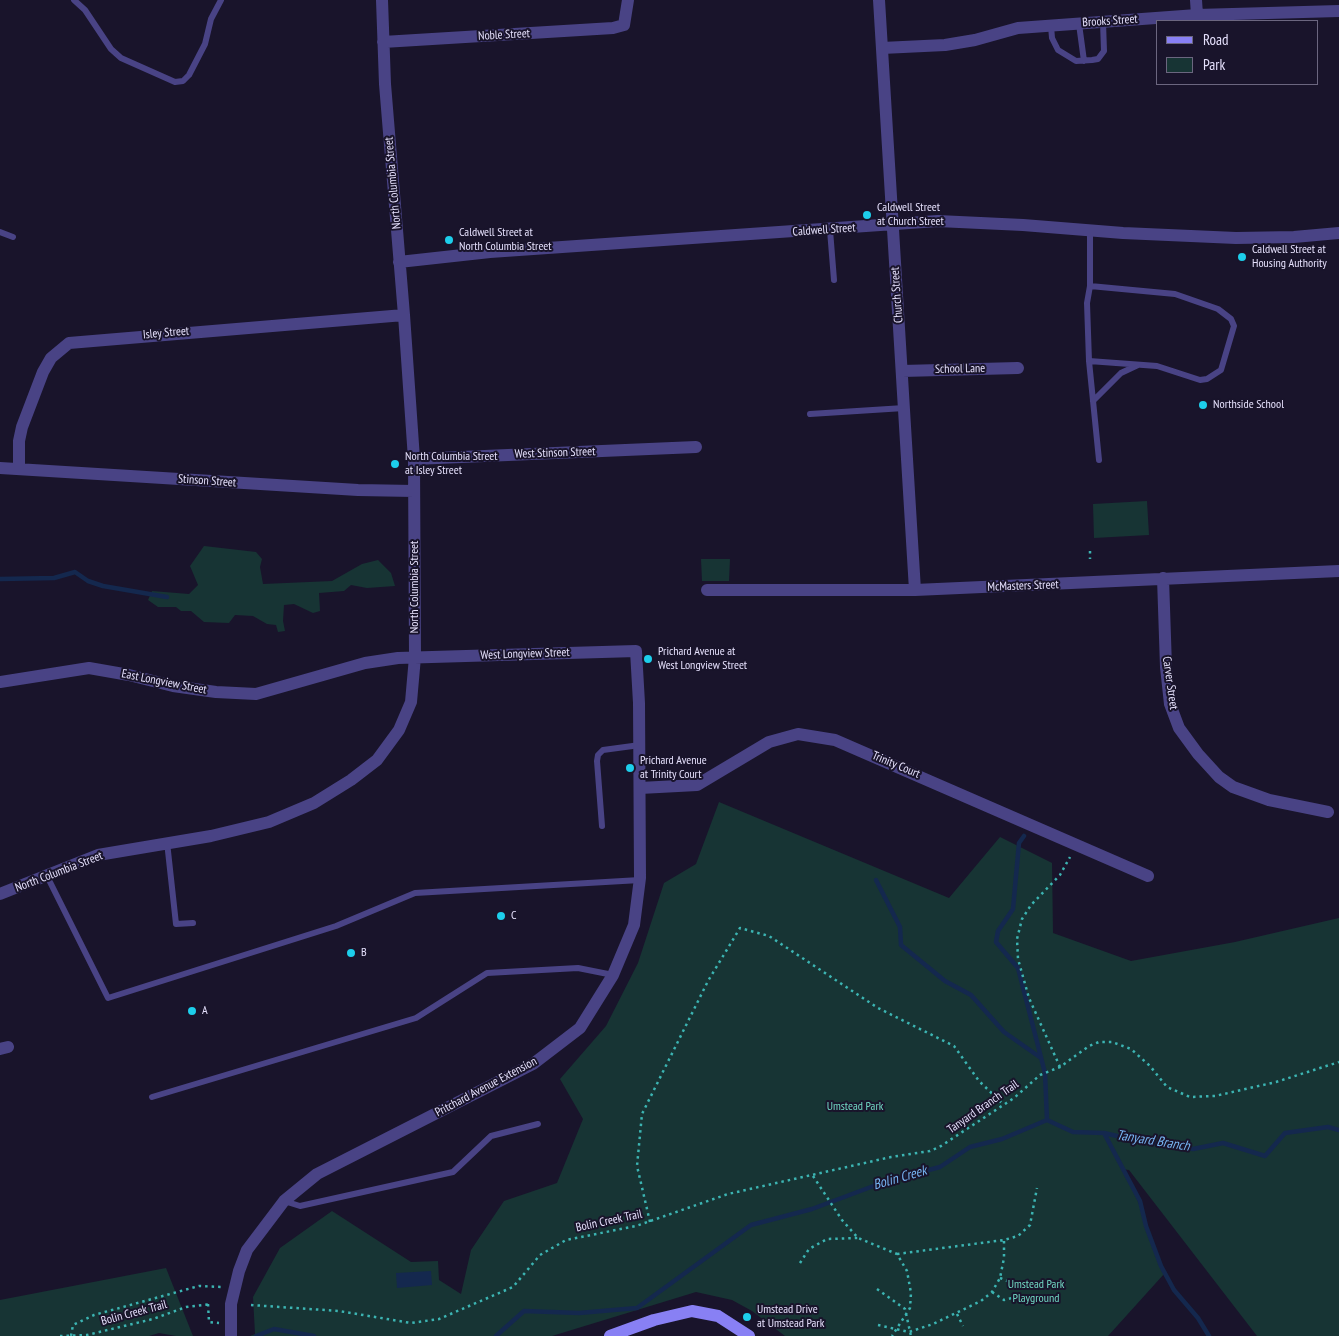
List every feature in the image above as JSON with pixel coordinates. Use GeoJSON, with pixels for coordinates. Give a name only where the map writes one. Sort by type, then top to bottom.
{"type":"FeatureCollection","features":[{"type":"Feature","properties":{"kind":"street","name":"North Columbia Street"},"geometry":{"type":"LineString","coordinates":[[0,894],[98,855],[211,836],[269,822],[314,803],[358,775],[377,760],[399,730],[411,702],[415,657],[414,458],[404,314],[384,84],[382,0]]}},
{"type":"Feature","properties":{"kind":"street","name":"Noble Street"},"geometry":{"type":"LineString","coordinates":[[384,42],[598,30],[624,25],[628,0]]}},
{"type":"Feature","properties":{"kind":"street","name":"Church Street"},"geometry":{"type":"LineString","coordinates":[[879,0],[915,590]]}},
{"type":"Feature","properties":{"kind":"street"},"geometry":{"type":"LineString","coordinates":[[1196,0],[1197,16]]}},
{"type":"Feature","properties":{"kind":"street","name":"Brooks Street"},"geometry":{"type":"LineString","coordinates":[[882,48],[945,45],[975,40],[1018,28],[1197,16],[1224,18],[1339,11]]}},
{"type":"Feature","properties":{"kind":"street","name":"Caldwell Street"},"geometry":{"type":"LineString","coordinates":[[399,262],[490,252],[830,230],[938,221],[1236,238],[1294,237],[1339,233]]}},
{"type":"Feature","properties":{"kind":"street","name":"Isley Street"},"geometry":{"type":"LineString","coordinates":[[19,469],[19,441],[22,427],[43,372],[51,358],[69,343],[404,314]]}},
{"type":"Feature","properties":{"kind":"street","name":"School Lane"},"geometry":{"type":"LineString","coordinates":[[902,371],[1018,368]]}},
{"type":"Feature","properties":{"kind":"street","name":"West Stinson Street"},"geometry":{"type":"LineString","coordinates":[[414,458],[696,447]]}},
{"type":"Feature","properties":{"kind":"street","name":"Stinson Street"},"geometry":{"type":"LineString","coordinates":[[0,468],[358,490],[414,491]]}},
{"type":"Feature","properties":{"kind":"street","name":"McMasters Street"},"geometry":{"type":"LineString","coordinates":[[707,590],[915,590],[1339,570]]}},
{"type":"Feature","properties":{"kind":"street","name":"Carver Street"},"geometry":{"type":"LineString","coordinates":[[1163,578],[1166,667],[1170,704],[1179,728],[1198,754],[1219,777],[1234,787],[1269,800],[1328,812]]}},
{"type":"Feature","properties":{"kind":"street","name":"West Longview Street"},"geometry":{"type":"LineString","coordinates":[[415,657],[636,651]]}},
{"type":"Feature","properties":{"kind":"street","name":"Pritchard Avenue Extension"},"geometry":{"type":"LineString","coordinates":[[231,1336],[230,1304],[247,1250],[262,1227],[284,1201],[317,1174],[533,1064],[580,1028],[613,975],[634,925],[640,880],[640,745],[636,651]]}},
{"type":"Feature","properties":{"kind":"street","name":"East Longview Street"},"geometry":{"type":"LineString","coordinates":[[0,682],[89,668],[174,686],[216,692],[256,694],[365,663],[415,657]]}},
{"type":"Feature","properties":{"kind":"street","name":"Trinity Court"},"geometry":{"type":"LineString","coordinates":[[640,788],[697,785],[770,742],[798,734],[835,740],[1148,876]]}},
{"type":"Feature","properties":{"kind":"street"},"geometry":{"type":"LineString","coordinates":[[610,1336],[654,1320],[692,1311],[718,1316],[750,1336]]}},
{"type":"Feature","properties":{"kind":"lane"},"geometry":{"type":"LineString","coordinates":[[74,0],[85,10],[111,48],[121,58],[175,82],[183,81],[189,75],[205,44],[211,19],[221,0]]}},
{"type":"Feature","properties":{"kind":"lane"},"geometry":{"type":"LineString","coordinates":[[1051,26],[1052,38],[1058,50],[1068,58],[1084,61],[1098,59],[1102,55],[1105,47],[1102,22]]}},
{"type":"Feature","properties":{"kind":"lane"},"geometry":{"type":"LineString","coordinates":[[1079,24],[1084,61]]}},
{"type":"Feature","properties":{"kind":"lane"},"geometry":{"type":"LineString","coordinates":[[830,230],[834,280]]}},
{"type":"Feature","properties":{"kind":"lane"},"geometry":{"type":"LineString","coordinates":[[1090,231],[1089,361],[1099,460]]}},
{"type":"Feature","properties":{"kind":"lane"},"geometry":{"type":"LineString","coordinates":[[0,232],[13,237]]}},
{"type":"Feature","properties":{"kind":"lane"},"geometry":{"type":"LineString","coordinates":[[1089,361],[1157,366],[1200,380],[1215,375],[1224,362],[1233,333],[1231,319],[1218,309],[1175,294],[1090,286]]}},
{"type":"Feature","properties":{"kind":"lane"},"geometry":{"type":"LineString","coordinates":[[1093,401],[1121,372],[1142,364]]}},
{"type":"Feature","properties":{"kind":"lane"},"geometry":{"type":"LineString","coordinates":[[810,414],[904,408]]}},
{"type":"Feature","properties":{"kind":"lane"},"geometry":{"type":"LineString","coordinates":[[602,826],[596,761],[598,755],[603,750],[640,745]]}},
{"type":"Feature","properties":{"kind":"lane"},"geometry":{"type":"LineString","coordinates":[[167,842],[176,924],[193,923]]}},
{"type":"Feature","properties":{"kind":"lane"},"geometry":{"type":"LineString","coordinates":[[48,876],[108,998],[336,926],[415,893],[640,880]]}},
{"type":"Feature","properties":{"kind":"lane"},"geometry":{"type":"LineString","coordinates":[[152,1097],[416,1018],[486,972],[578,968],[613,975]]}},
{"type":"Feature","properties":{"kind":"lane"},"geometry":{"type":"LineString","coordinates":[[284,1201],[300,1206],[453,1172],[491,1136],[538,1124]]}},
{"type":"Feature","properties":{"kind":"path"},"geometry":{"type":"LineString","coordinates":[[1090,551],[1090,559]]}},
{"type":"Feature","properties":{"kind":"path"},"geometry":{"type":"LineString","coordinates":[[1060,1067],[1029,998],[1018,959],[1017,939],[1022,920],[1031,905],[1060,875],[1076,844]]}},
{"type":"Feature","properties":{"kind":"path"},"geometry":{"type":"LineString","coordinates":[[650,1222],[636,1166],[642,1114],[708,981],[740,928],[768,936],[878,1008],[954,1046],[979,1081],[1004,1105]]}},
{"type":"Feature","properties":{"kind":"path","name":"Tanyard Branch Trail"},"geometry":{"type":"LineString","coordinates":[[813,1176],[891,1157],[930,1151],[941,1146],[1004,1105],[1040,1074],[1060,1067],[1089,1046],[1100,1042],[1112,1042],[1130,1049],[1142,1057],[1167,1086],[1176,1092],[1190,1097],[1202,1097],[1276,1082],[1339,1062]]}},
{"type":"Feature","properties":{"kind":"path"},"geometry":{"type":"LineString","coordinates":[[813,1176],[842,1220],[858,1238]]}},
{"type":"Feature","properties":{"kind":"path","name":"Bolin Creek Trail"},"geometry":{"type":"LineString","coordinates":[[251,1305],[292,1306],[411,1322],[431,1322],[513,1287],[540,1255],[559,1242],[623,1230],[728,1194],[813,1176]]}},
{"type":"Feature","properties":{"kind":"path"},"geometry":{"type":"LineString","coordinates":[[800,1263],[814,1245],[827,1239],[858,1238],[897,1254],[1004,1240],[1018,1236],[1030,1225],[1036,1188]]}},
{"type":"Feature","properties":{"kind":"path"},"geometry":{"type":"LineString","coordinates":[[878,1325],[909,1332],[957,1314],[981,1301],[992,1292],[1000,1278],[1004,1258],[1004,1240]]}},
{"type":"Feature","properties":{"kind":"path"},"geometry":{"type":"LineString","coordinates":[[892,1336],[908,1313],[912,1303],[907,1271],[897,1254]]}},
{"type":"Feature","properties":{"kind":"path"},"geometry":{"type":"LineString","coordinates":[[1000,1278],[1017,1285]]}},
{"type":"Feature","properties":{"kind":"path"},"geometry":{"type":"LineString","coordinates":[[71,1336],[73,1325],[82,1320],[145,1300],[199,1286],[208,1285],[234,1289]]}},
{"type":"Feature","properties":{"kind":"path"},"geometry":{"type":"LineString","coordinates":[[877,1289],[901,1305],[908,1313],[911,1336]]}},
{"type":"Feature","properties":{"kind":"path"},"geometry":{"type":"LineString","coordinates":[[992,1292],[1004,1300],[1016,1297]]}},
{"type":"Feature","properties":{"kind":"path","name":"Bolin Creek Trail"},"geometry":{"type":"LineString","coordinates":[[60,1336],[87,1335],[134,1324],[186,1307],[210,1304],[209,1322],[219,1323]]}},
{"type":"Feature","properties":{"kind":"path"},"geometry":{"type":"LineString","coordinates":[[957,1314],[963,1326]]}},
{"type":"Feature","properties":{"kind":"green space"},"geometry":{"type":"Polygon","coordinates":[[[1147,501],[1149,535],[1094,538],[1093,504],[1147,501]]]}},
{"type":"Feature","properties":{"kind":"green space"},"geometry":{"type":"Polygon","coordinates":[[[204,546],[256,552],[262,559],[260,567],[263,584],[332,581],[362,564],[378,560],[391,573],[395,586],[367,588],[351,585],[344,591],[319,593],[320,611],[313,613],[294,604],[284,605],[283,621],[285,631],[278,632],[276,625],[267,624],[253,616],[235,615],[229,623],[204,622],[191,611],[181,611],[176,607],[158,607],[148,600],[152,591],[189,594],[198,585],[190,566],[204,546]]]}},
{"type":"Feature","properties":{"kind":"green space"},"geometry":{"type":"Polygon","coordinates":[[[701,559],[730,559],[729,581],[702,581],[701,559]]]}},
{"type":"Feature","properties":{"kind":"green space","name":"Umstead Park"},"geometry":{"type":"Polygon","coordinates":[[[719,802],[949,898],[1000,837],[1052,863],[1053,933],[1131,961],[1235,942],[1339,918],[1339,1336],[1257,1336],[1129,1170],[1122,1169],[1135,1193],[1164,1274],[1108,1336],[785,1336],[752,1311],[732,1300],[696,1292],[552,1336],[250,1336],[255,1334],[253,1297],[280,1248],[332,1211],[411,1262],[438,1261],[439,1280],[461,1294],[471,1250],[504,1201],[557,1183],[583,1119],[560,1079],[606,1026],[638,963],[664,883],[696,864],[719,802]]]}},
{"type":"Feature","properties":{"kind":"green space"},"geometry":{"type":"Polygon","coordinates":[[[166,1268],[193,1336],[159,1333],[149,1336],[0,1336],[0,1300],[166,1268]]]}},
{"type":"Feature","properties":{"kind":"water"},"geometry":{"type":"Polygon","coordinates":[[[431,1271],[432,1285],[397,1288],[396,1273],[431,1271]]]}},
{"type":"Feature","properties":{"kind":"waterway"},"geometry":{"type":"LineString","coordinates":[[0,579],[54,578],[75,572],[88,581],[103,586],[167,597]]}},
{"type":"Feature","properties":{"kind":"waterway"},"geometry":{"type":"LineString","coordinates":[[1024,836],[1019,843],[1013,909],[998,931],[996,942],[1018,968],[1045,1073],[1047,1120]]}},
{"type":"Feature","properties":{"kind":"waterway"},"geometry":{"type":"LineString","coordinates":[[876,880],[900,927],[901,945],[945,981],[971,995],[1004,1032],[1041,1058]]}},
{"type":"Feature","properties":{"kind":"waterway","name":"Bolin Creek"},"geometry":{"type":"LineString","coordinates":[[496,1336],[524,1311],[579,1313],[637,1308],[751,1225],[812,1209],[887,1181],[940,1167],[970,1147],[1002,1139],[1047,1120],[1073,1132],[1104,1133],[1140,1201],[1146,1226],[1161,1266],[1174,1290],[1198,1318],[1209,1336]]}},
{"type":"Feature","properties":{"kind":"waterway","name":"Tanyard Branch"},"geometry":{"type":"LineString","coordinates":[[1104,1133],[1139,1141],[1193,1149],[1223,1143],[1265,1156],[1285,1133],[1328,1127],[1339,1130]]}},
{"type":"Feature","properties":{"kind":"waterway","name":"Bolin Creek"},"geometry":{"type":"LineString","coordinates":[[256,1336],[274,1329],[314,1336]]}},
{"type":"Feature","properties":{"kind":"place","name":"Caldwell Street at Church Street"},"geometry":{"type":"Point","coordinates":[867,215]}},
{"type":"Feature","properties":{"kind":"place","name":"Caldwell Street at North Columbia Street"},"geometry":{"type":"Point","coordinates":[449,240]}},
{"type":"Feature","properties":{"kind":"place","name":"Caldwell Street at Housing Authority"},"geometry":{"type":"Point","coordinates":[1242,257]}},
{"type":"Feature","properties":{"kind":"place","name":"Northside School"},"geometry":{"type":"Point","coordinates":[1203,405]}},
{"type":"Feature","properties":{"kind":"place","name":"North Columbia Street at Isley Street"},"geometry":{"type":"Point","coordinates":[395,464]}},
{"type":"Feature","properties":{"kind":"place","name":"Prichard Avenue at West Longview Street"},"geometry":{"type":"Point","coordinates":[648,659]}},
{"type":"Feature","properties":{"kind":"place","name":"Prichard Avenue at Trinity Court"},"geometry":{"type":"Point","coordinates":[630,768]}},
{"type":"Feature","properties":{"kind":"place","name":"C"},"geometry":{"type":"Point","coordinates":[501,916]}},
{"type":"Feature","properties":{"kind":"place","name":"B"},"geometry":{"type":"Point","coordinates":[351,953]}},
{"type":"Feature","properties":{"kind":"place","name":"A"},"geometry":{"type":"Point","coordinates":[192,1011]}},
{"type":"Feature","properties":{"kind":"place","name":"Umstead Drive at Umstead Park"},"geometry":{"type":"Point","coordinates":[747,1317]}},
{"type":"Feature","properties":{"kind":"park label","name":"Umstead Park Playground"},"geometry":{"type":"Point","coordinates":[1036,1292]}}]}
